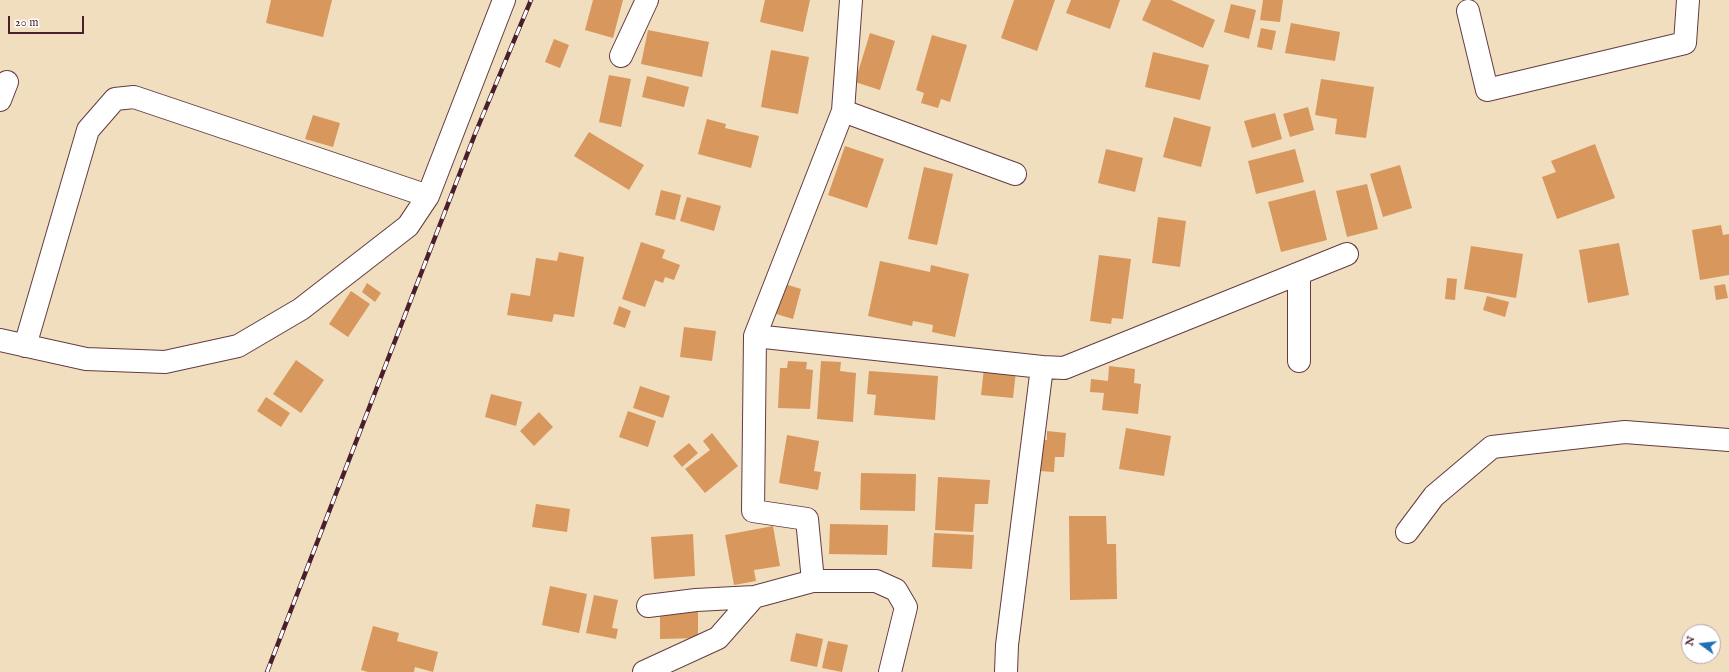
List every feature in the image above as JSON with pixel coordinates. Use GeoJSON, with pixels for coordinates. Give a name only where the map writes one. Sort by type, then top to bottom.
{"type":"FeatureCollection","features":[{"type":"Feature","properties":{"kind":"street"},"geometry":{"type":"LineString","coordinates":[[0,340],[86,359],[165,362],[238,346],[301,309],[408,226],[428,196],[504,0]]}},
{"type":"Feature","properties":{"kind":"street"},"geometry":{"type":"LineString","coordinates":[[621,56],[647,0]]}},
{"type":"Feature","properties":{"kind":"street"},"geometry":{"type":"LineString","coordinates":[[813,581],[807,519],[753,511],[755,336],[843,111],[851,0]]}},
{"type":"Feature","properties":{"kind":"street"},"geometry":{"type":"LineString","coordinates":[[1468,11],[1487,90],[1685,43],[1688,0]]}},
{"type":"Feature","properties":{"kind":"street"},"geometry":{"type":"LineString","coordinates":[[25,346],[88,130],[115,99],[134,97],[428,196]]}},
{"type":"Feature","properties":{"kind":"street"},"geometry":{"type":"LineString","coordinates":[[843,111],[1015,174]]}},
{"type":"Feature","properties":{"kind":"street"},"geometry":{"type":"LineString","coordinates":[[755,336],[1042,367],[1064,368],[1347,254]]}},
{"type":"Feature","properties":{"kind":"street"},"geometry":{"type":"LineString","coordinates":[[1299,274],[1299,361]]}},
{"type":"Feature","properties":{"kind":"street"},"geometry":{"type":"LineString","coordinates":[[1006,672],[1011,614],[1042,367]]}},
{"type":"Feature","properties":{"kind":"street"},"geometry":{"type":"LineString","coordinates":[[1407,532],[1434,496],[1492,447],[1625,432],[1729,440]]}},
{"type":"Feature","properties":{"kind":"street"},"geometry":{"type":"LineString","coordinates":[[648,606],[696,600],[754,597],[813,581],[876,581],[896,590],[906,607],[890,672]]}},
{"type":"Feature","properties":{"kind":"street"},"geometry":{"type":"LineString","coordinates":[[644,672],[718,638],[754,597]]}},
{"type":"Feature","properties":{"kind":"building"},"geometry":{"type":"Polygon","coordinates":[[[271,0],[332,0],[323,37],[266,23],[271,0]]]}},
{"type":"Feature","properties":{"kind":"building"},"geometry":{"type":"Polygon","coordinates":[[[593,0],[623,0],[613,38],[585,30],[593,0]]]}},
{"type":"Feature","properties":{"kind":"building"},"geometry":{"type":"Polygon","coordinates":[[[765,0],[810,0],[803,32],[760,22],[765,0]]]}},
{"type":"Feature","properties":{"kind":"building"},"geometry":{"type":"Polygon","coordinates":[[[1014,0],[1055,0],[1037,51],[1001,38],[1014,0]]]}},
{"type":"Feature","properties":{"kind":"building"},"geometry":{"type":"Polygon","coordinates":[[[1071,0],[1120,0],[1110,29],[1066,13],[1071,0]]]}},
{"type":"Feature","properties":{"kind":"building"},"geometry":{"type":"Polygon","coordinates":[[[1151,0],[1171,0],[1215,20],[1203,48],[1142,20],[1151,0]]]}},
{"type":"Feature","properties":{"kind":"building"},"geometry":{"type":"Polygon","coordinates":[[[1263,0],[1283,0],[1280,22],[1260,20],[1263,0]]]}},
{"type":"Feature","properties":{"kind":"building"},"geometry":{"type":"Polygon","coordinates":[[[1231,4],[1256,10],[1249,39],[1224,32],[1231,4]]]}},
{"type":"Feature","properties":{"kind":"building"},"geometry":{"type":"Polygon","coordinates":[[[1291,23],[1340,32],[1335,61],[1285,53],[1291,23]]]}},
{"type":"Feature","properties":{"kind":"building"},"geometry":{"type":"Polygon","coordinates":[[[1261,28],[1276,31],[1272,50],[1257,47],[1261,28]]]}},
{"type":"Feature","properties":{"kind":"building"},"geometry":{"type":"Polygon","coordinates":[[[648,30],[709,42],[702,77],[641,64],[648,30]]]}},
{"type":"Feature","properties":{"kind":"building"},"geometry":{"type":"Polygon","coordinates":[[[870,33],[895,41],[880,90],[855,82],[870,33]]]}},
{"type":"Feature","properties":{"kind":"building"},"geometry":{"type":"Polygon","coordinates":[[[932,35],[967,45],[950,102],[941,99],[938,108],[921,103],[924,93],[916,90],[932,35]]]}},
{"type":"Feature","properties":{"kind":"building"},"geometry":{"type":"Polygon","coordinates":[[[554,39],[569,45],[560,68],[545,62],[554,39]]]}},
{"type":"Feature","properties":{"kind":"building"},"geometry":{"type":"Polygon","coordinates":[[[771,50],[809,57],[798,114],[761,107],[771,50]]]}},
{"type":"Feature","properties":{"kind":"building"},"geometry":{"type":"Polygon","coordinates":[[[1153,52],[1209,65],[1200,100],[1145,87],[1153,52]]]}},
{"type":"Feature","properties":{"kind":"building"},"geometry":{"type":"Polygon","coordinates":[[[609,75],[631,79],[621,127],[599,122],[609,75]]]}},
{"type":"Feature","properties":{"kind":"building"},"geometry":{"type":"Polygon","coordinates":[[[647,76],[689,87],[684,107],[642,97],[647,76]]]}},
{"type":"Feature","properties":{"kind":"building"},"geometry":{"type":"Polygon","coordinates":[[[1321,79],[1374,87],[1366,138],[1335,134],[1337,119],[1315,115],[1321,79]]]}},
{"type":"Feature","properties":{"kind":"building"},"geometry":{"type":"Polygon","coordinates":[[[1308,107],[1314,130],[1290,137],[1283,114],[1308,107]]]}},
{"type":"Feature","properties":{"kind":"building"},"geometry":{"type":"Polygon","coordinates":[[[1275,113],[1282,139],[1252,148],[1244,121],[1275,113]]]}},
{"type":"Feature","properties":{"kind":"building"},"geometry":{"type":"Polygon","coordinates":[[[313,115],[340,123],[333,147],[305,139],[313,115]]]}},
{"type":"Feature","properties":{"kind":"building"},"geometry":{"type":"Polygon","coordinates":[[[1174,117],[1211,127],[1201,167],[1163,157],[1174,117]]]}},
{"type":"Feature","properties":{"kind":"building"},"geometry":{"type":"Polygon","coordinates":[[[707,119],[726,124],[725,128],[759,136],[751,168],[698,154],[707,119]]]}},
{"type":"Feature","properties":{"kind":"building"},"geometry":{"type":"Polygon","coordinates":[[[589,132],[644,165],[629,190],[574,156],[589,132]]]}},
{"type":"Feature","properties":{"kind":"building"},"geometry":{"type":"Polygon","coordinates":[[[1595,144],[1615,198],[1557,219],[1542,177],[1556,172],[1551,161],[1595,144]]]}},
{"type":"Feature","properties":{"kind":"building"},"geometry":{"type":"Polygon","coordinates":[[[845,146],[884,159],[867,208],[828,195],[845,146]]]}},
{"type":"Feature","properties":{"kind":"building"},"geometry":{"type":"Polygon","coordinates":[[[1106,149],[1143,158],[1135,192],[1098,183],[1106,149]]]}},
{"type":"Feature","properties":{"kind":"building"},"geometry":{"type":"Polygon","coordinates":[[[1295,149],[1304,182],[1256,194],[1248,161],[1295,149]]]}},
{"type":"Feature","properties":{"kind":"building"},"geometry":{"type":"Polygon","coordinates":[[[1400,165],[1412,208],[1383,217],[1370,174],[1400,165]]]}},
{"type":"Feature","properties":{"kind":"building"},"geometry":{"type":"Polygon","coordinates":[[[924,167],[953,174],[937,245],[908,239],[924,167]]]}},
{"type":"Feature","properties":{"kind":"building"},"geometry":{"type":"Polygon","coordinates":[[[1367,184],[1378,229],[1347,237],[1336,191],[1367,184]]]}},
{"type":"Feature","properties":{"kind":"building"},"geometry":{"type":"Polygon","coordinates":[[[661,190],[681,195],[675,220],[655,215],[661,190]]]}},
{"type":"Feature","properties":{"kind":"building"},"geometry":{"type":"Polygon","coordinates":[[[1315,190],[1327,240],[1281,252],[1268,202],[1315,190]]]}},
{"type":"Feature","properties":{"kind":"building"},"geometry":{"type":"Polygon","coordinates":[[[687,197],[721,206],[714,231],[680,221],[687,197]]]}},
{"type":"Feature","properties":{"kind":"building"},"geometry":{"type":"Polygon","coordinates":[[[1158,217],[1186,221],[1180,267],[1152,263],[1158,217]]]}},
{"type":"Feature","properties":{"kind":"building"},"geometry":{"type":"Polygon","coordinates":[[[1721,225],[1723,235],[1729,234],[1729,275],[1700,280],[1692,230],[1721,225]]]}},
{"type":"Feature","properties":{"kind":"building"},"geometry":{"type":"Polygon","coordinates":[[[641,242],[665,250],[662,258],[680,265],[674,280],[665,277],[663,283],[655,280],[645,307],[622,299],[641,242]]]}},
{"type":"Feature","properties":{"kind":"building"},"geometry":{"type":"Polygon","coordinates":[[[1619,243],[1629,295],[1588,303],[1579,250],[1619,243]]]}},
{"type":"Feature","properties":{"kind":"building"},"geometry":{"type":"Polygon","coordinates":[[[1471,246],[1523,254],[1516,298],[1464,289],[1471,246]]]}},
{"type":"Feature","properties":{"kind":"building"},"geometry":{"type":"Polygon","coordinates":[[[559,252],[584,257],[574,317],[554,314],[552,322],[507,315],[511,293],[530,296],[536,258],[557,261],[559,252]]]}},
{"type":"Feature","properties":{"kind":"building"},"geometry":{"type":"Polygon","coordinates":[[[1099,255],[1131,259],[1123,319],[1112,318],[1111,324],[1090,321],[1099,255]]]}},
{"type":"Feature","properties":{"kind":"building"},"geometry":{"type":"Polygon","coordinates":[[[880,261],[930,272],[931,265],[969,274],[955,337],[932,332],[933,325],[913,321],[912,326],[868,316],[880,261]]]}},
{"type":"Feature","properties":{"kind":"building"},"geometry":{"type":"Polygon","coordinates":[[[1447,278],[1457,279],[1455,300],[1445,299],[1447,278]]]}},
{"type":"Feature","properties":{"kind":"building"},"geometry":{"type":"Polygon","coordinates":[[[367,283],[381,293],[375,302],[362,292],[367,283]]]}},
{"type":"Feature","properties":{"kind":"building"},"geometry":{"type":"Polygon","coordinates":[[[785,284],[801,289],[793,319],[776,314],[785,284]]]}},
{"type":"Feature","properties":{"kind":"building"},"geometry":{"type":"Polygon","coordinates":[[[1725,284],[1728,298],[1716,300],[1714,286],[1725,284]]]}},
{"type":"Feature","properties":{"kind":"building"},"geometry":{"type":"Polygon","coordinates":[[[351,291],[370,304],[348,337],[329,324],[351,291]]]}},
{"type":"Feature","properties":{"kind":"building"},"geometry":{"type":"Polygon","coordinates":[[[1487,296],[1509,302],[1505,317],[1483,310],[1487,296]]]}},
{"type":"Feature","properties":{"kind":"building"},"geometry":{"type":"Polygon","coordinates":[[[619,306],[631,311],[625,328],[613,324],[619,306]]]}},
{"type":"Feature","properties":{"kind":"building"},"geometry":{"type":"Polygon","coordinates":[[[684,327],[716,331],[712,361],[680,357],[684,327]]]}},
{"type":"Feature","properties":{"kind":"building"},"geometry":{"type":"Polygon","coordinates":[[[296,360],[324,380],[301,413],[273,394],[296,360]]]}},
{"type":"Feature","properties":{"kind":"building"},"geometry":{"type":"Polygon","coordinates":[[[788,361],[807,362],[806,369],[813,370],[810,409],[778,408],[780,368],[787,368],[788,361]]]}},
{"type":"Feature","properties":{"kind":"building"},"geometry":{"type":"Polygon","coordinates":[[[821,361],[841,362],[840,371],[856,373],[853,422],[817,419],[821,361]]]}},
{"type":"Feature","properties":{"kind":"building"},"geometry":{"type":"Polygon","coordinates":[[[1109,366],[1135,369],[1134,383],[1141,384],[1138,414],[1102,410],[1104,393],[1090,392],[1091,379],[1108,381],[1109,366]]]}},
{"type":"Feature","properties":{"kind":"building"},"geometry":{"type":"Polygon","coordinates":[[[984,368],[1016,371],[1013,398],[981,395],[984,368]]]}},
{"type":"Feature","properties":{"kind":"building"},"geometry":{"type":"Polygon","coordinates":[[[869,371],[938,376],[935,420],[874,415],[876,395],[867,394],[869,371]]]}},
{"type":"Feature","properties":{"kind":"building"},"geometry":{"type":"Polygon","coordinates":[[[640,386],[670,396],[663,418],[633,408],[640,386]]]}},
{"type":"Feature","properties":{"kind":"building"},"geometry":{"type":"Polygon","coordinates":[[[491,394],[522,402],[516,426],[485,417],[491,394]]]}},
{"type":"Feature","properties":{"kind":"building"},"geometry":{"type":"Polygon","coordinates":[[[266,397],[290,413],[281,427],[257,411],[266,397]]]}},
{"type":"Feature","properties":{"kind":"building"},"geometry":{"type":"Polygon","coordinates":[[[628,411],[656,421],[648,447],[619,437],[628,411]]]}},
{"type":"Feature","properties":{"kind":"building"},"geometry":{"type":"Polygon","coordinates":[[[539,412],[553,427],[534,446],[520,431],[539,412]]]}},
{"type":"Feature","properties":{"kind":"building"},"geometry":{"type":"Polygon","coordinates":[[[1126,428],[1171,436],[1164,476],[1119,469],[1126,428]]]}},
{"type":"Feature","properties":{"kind":"building"},"geometry":{"type":"Polygon","coordinates":[[[1047,431],[1066,433],[1064,457],[1055,457],[1054,472],[1039,471],[1041,439],[1047,440],[1047,431]]]}},
{"type":"Feature","properties":{"kind":"building"},"geometry":{"type":"Polygon","coordinates":[[[712,433],[738,466],[705,493],[685,469],[710,450],[703,441],[712,433]]]}},
{"type":"Feature","properties":{"kind":"building"},"geometry":{"type":"Polygon","coordinates":[[[787,435],[819,441],[814,471],[821,472],[818,490],[779,483],[787,435]]]}},
{"type":"Feature","properties":{"kind":"building"},"geometry":{"type":"Polygon","coordinates":[[[689,443],[698,453],[682,467],[673,456],[689,443]]]}},
{"type":"Feature","properties":{"kind":"building"},"geometry":{"type":"Polygon","coordinates":[[[861,473],[916,474],[915,511],[860,510],[861,473]]]}},
{"type":"Feature","properties":{"kind":"building"},"geometry":{"type":"Polygon","coordinates":[[[938,477],[990,480],[988,504],[975,504],[973,532],[935,530],[938,477]]]}},
{"type":"Feature","properties":{"kind":"building"},"geometry":{"type":"Polygon","coordinates":[[[536,504],[570,509],[567,532],[532,527],[536,504]]]}},
{"type":"Feature","properties":{"kind":"building"},"geometry":{"type":"Polygon","coordinates":[[[1069,516],[1106,516],[1107,544],[1116,544],[1117,599],[1070,600],[1069,516]]]}},
{"type":"Feature","properties":{"kind":"building"},"geometry":{"type":"Polygon","coordinates":[[[830,524],[888,525],[887,555],[829,554],[830,524]]]}},
{"type":"Feature","properties":{"kind":"building"},"geometry":{"type":"Polygon","coordinates":[[[773,526],[780,566],[754,570],[756,581],[734,585],[725,535],[773,526]]]}},
{"type":"Feature","properties":{"kind":"building"},"geometry":{"type":"Polygon","coordinates":[[[934,533],[974,535],[972,569],[932,567],[934,533]]]}},
{"type":"Feature","properties":{"kind":"building"},"geometry":{"type":"Polygon","coordinates":[[[693,534],[695,576],[654,579],[651,537],[693,534]]]}},
{"type":"Feature","properties":{"kind":"building"},"geometry":{"type":"Polygon","coordinates":[[[550,586],[587,594],[579,633],[542,625],[550,586]]]}},
{"type":"Feature","properties":{"kind":"building"},"geometry":{"type":"Polygon","coordinates":[[[594,595],[618,600],[612,628],[618,629],[616,639],[586,633],[594,595]]]}},
{"type":"Feature","properties":{"kind":"building"},"geometry":{"type":"Polygon","coordinates":[[[660,612],[698,612],[698,638],[660,639],[660,612]]]}},
{"type":"Feature","properties":{"kind":"building"},"geometry":{"type":"Polygon","coordinates":[[[373,626],[399,633],[397,641],[438,652],[433,672],[415,667],[414,672],[368,672],[361,670],[373,626]]]}},
{"type":"Feature","properties":{"kind":"building"},"geometry":{"type":"Polygon","coordinates":[[[796,633],[823,639],[817,667],[790,661],[796,633]]]}},
{"type":"Feature","properties":{"kind":"building"},"geometry":{"type":"Polygon","coordinates":[[[828,641],[848,645],[842,672],[822,668],[828,641]]]}},
{"type":"Feature","properties":{"kind":"railway"},"geometry":{"type":"LineString","coordinates":[[267,672],[475,134],[531,0]]}}]}
